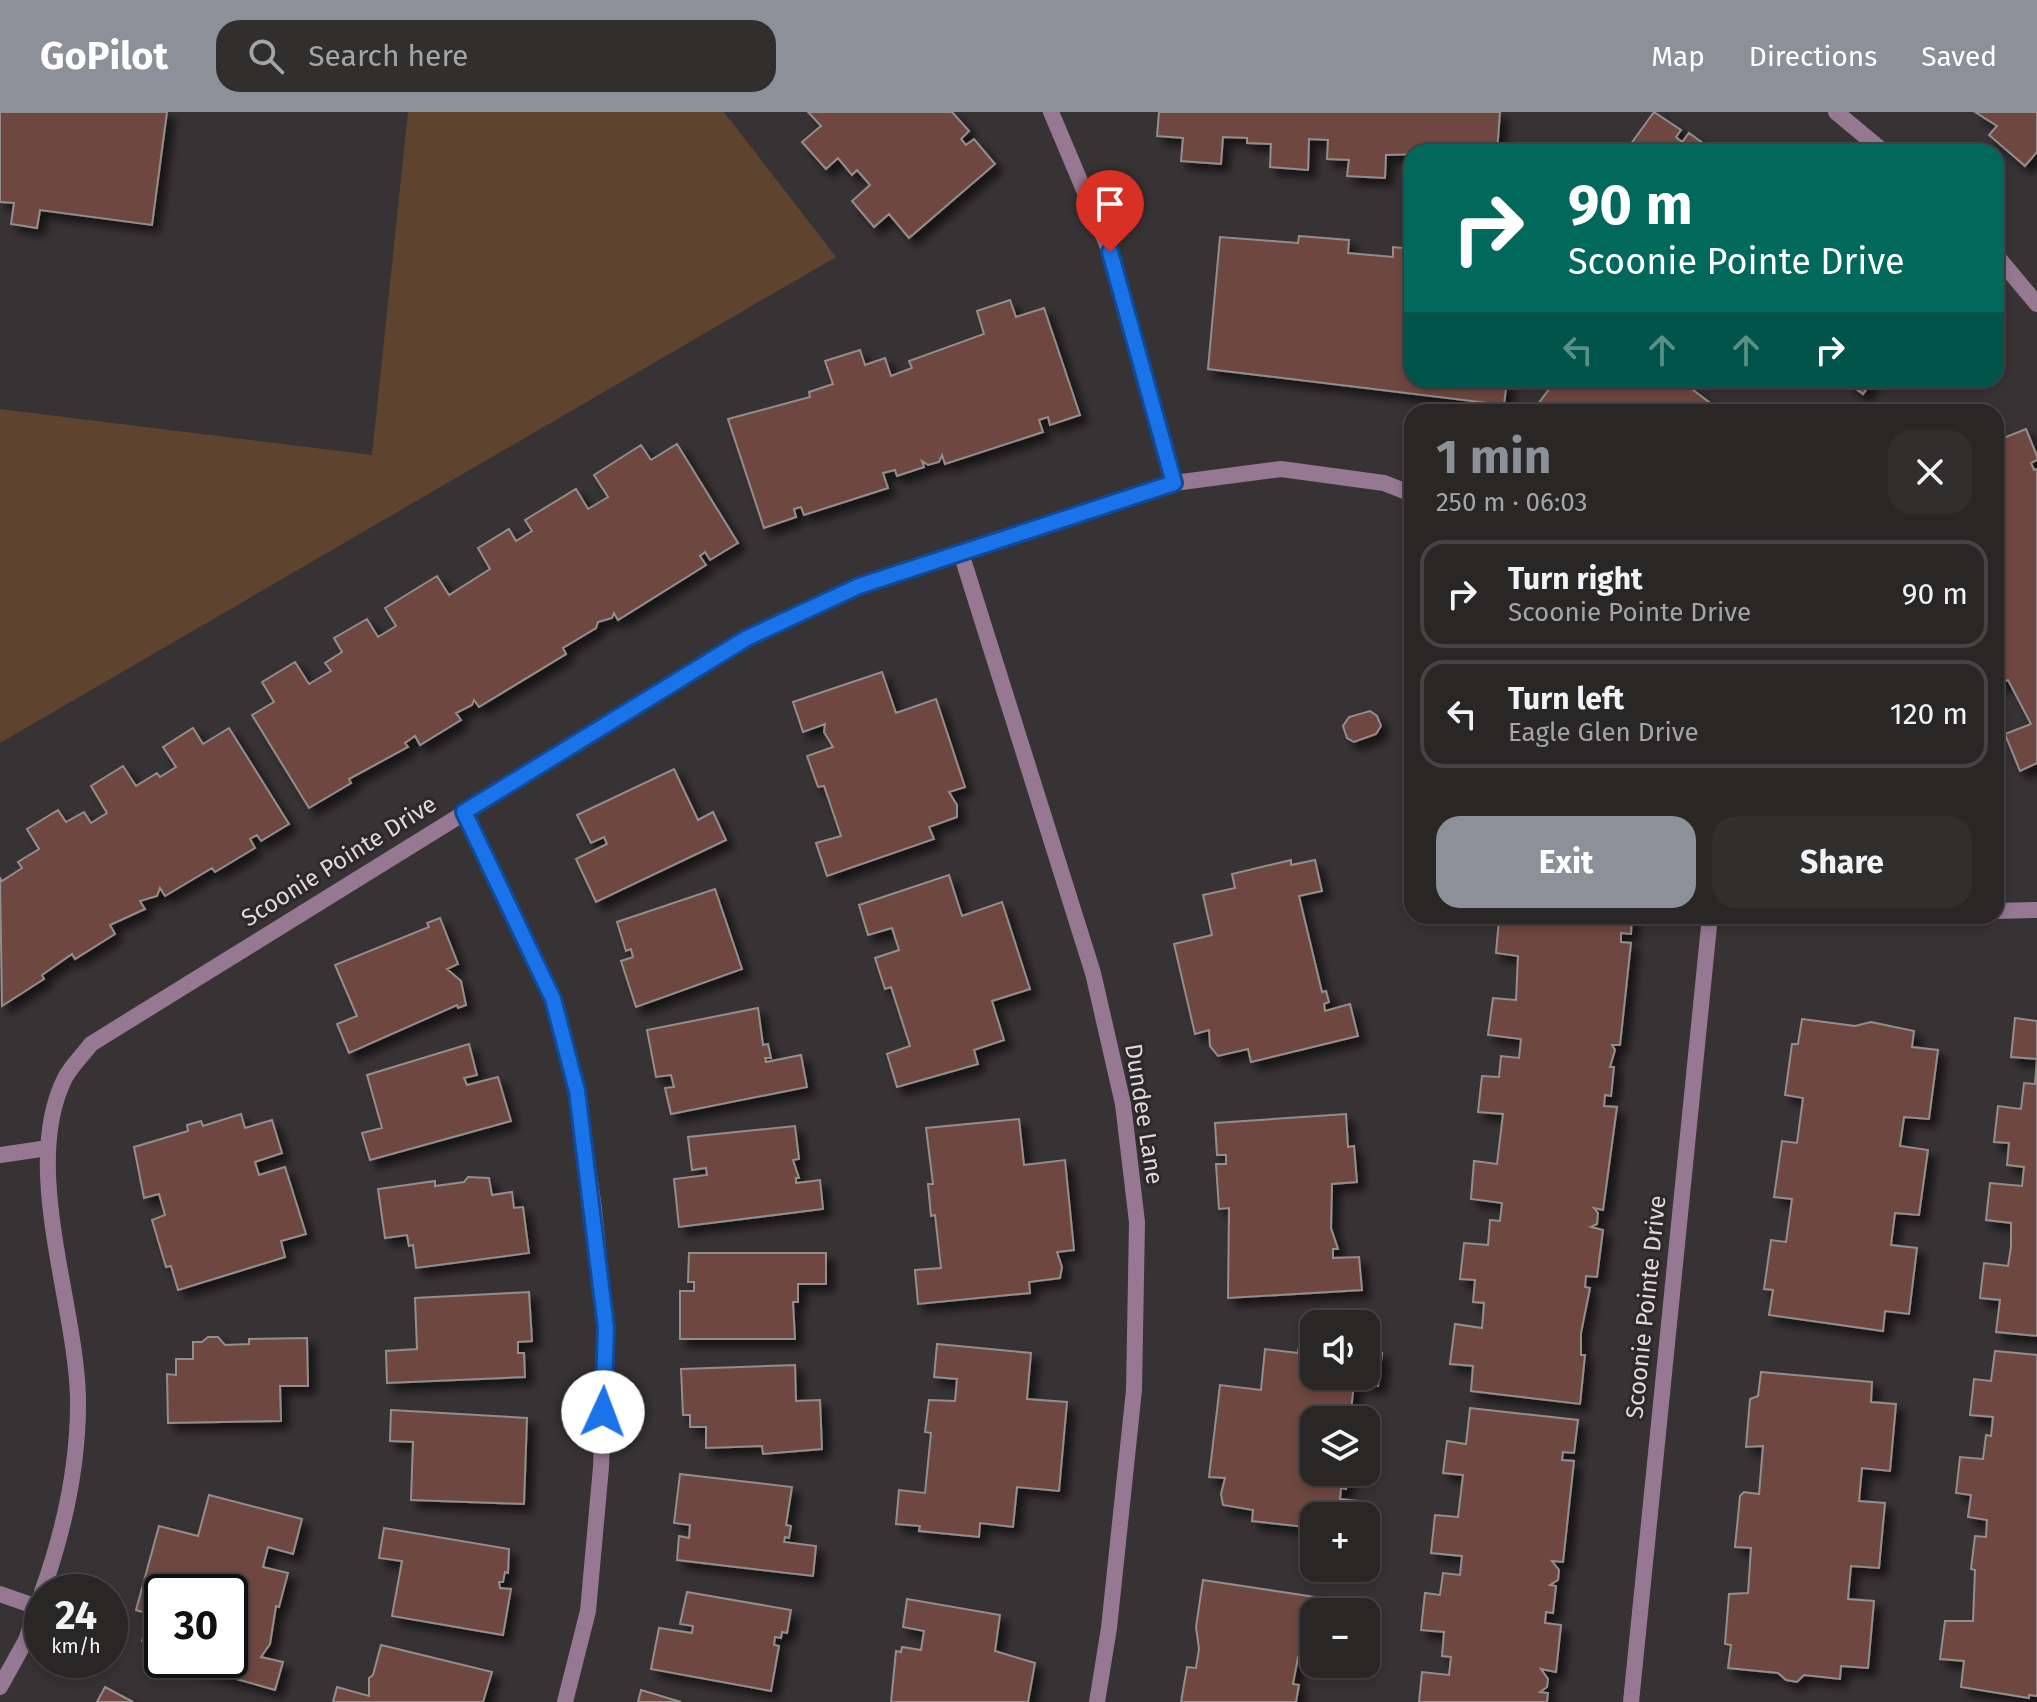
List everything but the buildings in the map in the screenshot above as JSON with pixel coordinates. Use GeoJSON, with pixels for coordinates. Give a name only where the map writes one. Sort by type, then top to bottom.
{"type":"FeatureCollection","features":[{"type":"Feature","properties":{"kind":"street"},"geometry":{"type":"LineString","coordinates":[[1051,112],[1110,252],[1174,483]]}},
{"type":"Feature","properties":{"kind":"street"},"geometry":{"type":"LineString","coordinates":[[1836,112],[1874,144]]}},
{"type":"Feature","properties":{"kind":"street"},"geometry":{"type":"LineString","coordinates":[[2004,263],[2037,304]]}},
{"type":"Feature","properties":{"kind":"street","name":"Scoonie Pointe Drive"},"geometry":{"type":"LineString","coordinates":[[48,1574],[58,1547],[74,1474],[78,1396],[73,1339],[47,1172],[50,1122],[66,1077],[91,1044],[747,638],[859,586],[1174,483],[1281,469],[1384,483],[1404,491]]}},
{"type":"Feature","properties":{"kind":"street","name":"Dundee Lane"},"geometry":{"type":"LineString","coordinates":[[961,553],[1093,973],[1123,1104],[1137,1222],[1134,1390],[1109,1628],[1097,1702]]}},
{"type":"Feature","properties":{"kind":"street"},"geometry":{"type":"LineString","coordinates":[[464,812],[553,999],[577,1091],[594,1209],[606,1328],[601,1467],[588,1611],[565,1702]]}},
{"type":"Feature","properties":{"kind":"street"},"geometry":{"type":"LineString","coordinates":[[2004,911],[2037,910]]}},
{"type":"Feature","properties":{"kind":"street","name":"Scoonie Pointe Drive"},"geometry":{"type":"LineString","coordinates":[[1631,1702],[1709,924]]}},
{"type":"Feature","properties":{"kind":"street"},"geometry":{"type":"LineString","coordinates":[[0,1155],[48,1148]]}},
{"type":"Feature","properties":{"kind":"street"},"geometry":{"type":"LineString","coordinates":[[0,1594],[24,1596]]}},
{"type":"Feature","properties":{"kind":"street","name":"Scoonie Pointe Drive"},"geometry":{"type":"LineString","coordinates":[[0,1687],[24,1644]]}},
{"type":"Feature","properties":{"kind":"shaded area"},"geometry":{"type":"Polygon","coordinates":[[[408,112],[724,112],[836,257],[0,743],[0,409],[372,455],[408,112]]]}},
{"type":"Feature","properties":{"kind":"route"},"geometry":{"type":"LineString","coordinates":[[603,1412],[606,1328],[594,1209],[577,1091],[553,999],[464,812],[747,638],[859,586],[1174,483],[1110,252]]}}]}
